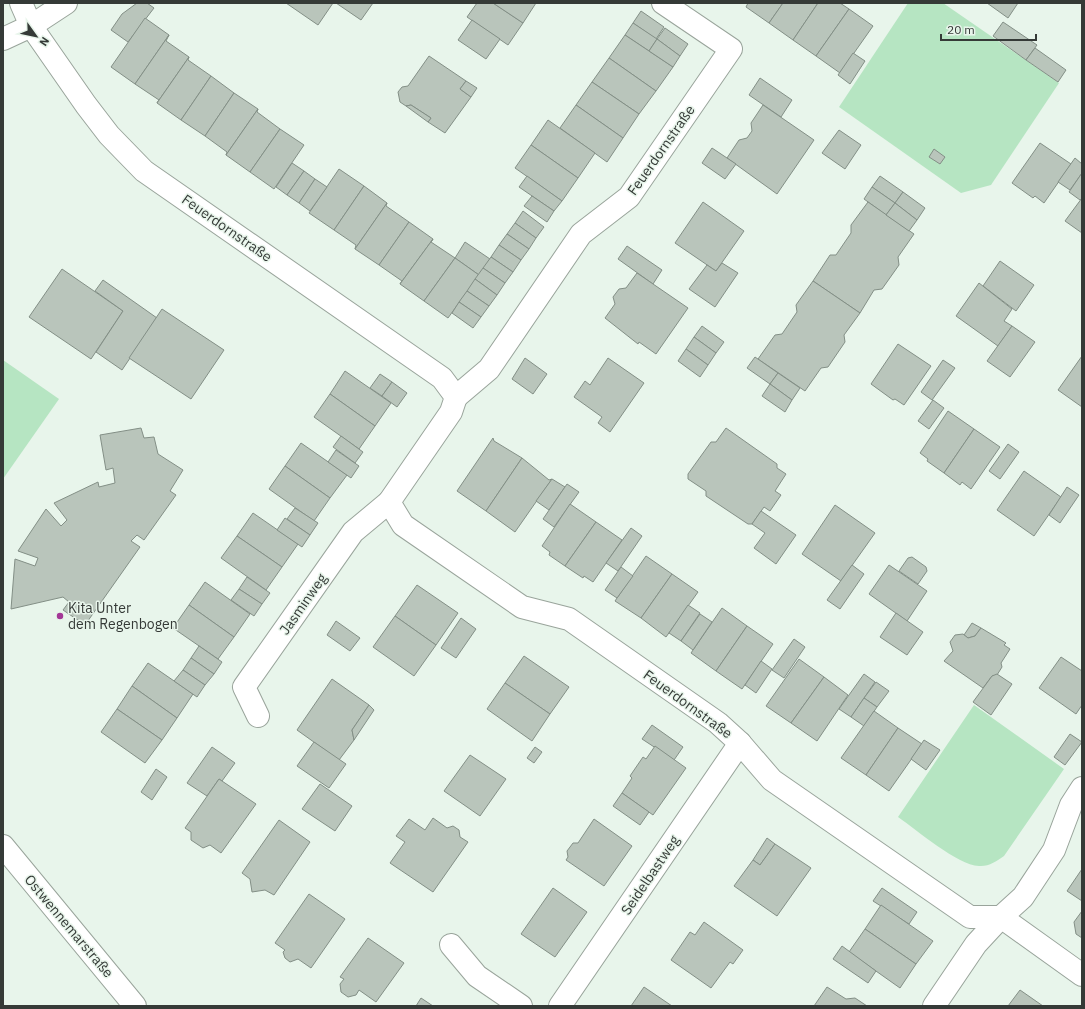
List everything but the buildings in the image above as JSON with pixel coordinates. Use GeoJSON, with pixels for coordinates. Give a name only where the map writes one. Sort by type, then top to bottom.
{"type":"FeatureCollection","features":[{"type":"Feature","properties":{"kind":"street","name":"Feuerdornstraße"},"geometry":{"type":"LineString","coordinates":[[21,3],[31,26],[109,135],[144,171],[442,378],[456,397]]}},
{"type":"Feature","properties":{"kind":"street"},"geometry":{"type":"LineString","coordinates":[[3,40],[31,26],[66,3]]}},
{"type":"Feature","properties":{"kind":"street","name":"Feuerdornstraße"},"geometry":{"type":"LineString","coordinates":[[663,3],[731,49],[629,197],[581,234],[489,369],[456,397],[451,412],[388,502],[403,525],[522,607],[569,619],[718,723],[740,743],[772,780],[970,917],[1001,917]]}},
{"type":"Feature","properties":{"kind":"street","name":"Jasminweg"},"geometry":{"type":"LineString","coordinates":[[258,716],[244,687],[353,532],[388,502]]}},
{"type":"Feature","properties":{"kind":"street","name":"Seidelbastweg"},"geometry":{"type":"LineString","coordinates":[[560,1006],[740,743]]}},
{"type":"Feature","properties":{"kind":"street"},"geometry":{"type":"LineString","coordinates":[[934,1006],[976,944],[1001,917],[1023,897],[1054,850],[1071,805],[1082,788]]}},
{"type":"Feature","properties":{"kind":"street","name":"Ostwennemarstraße"},"geometry":{"type":"LineString","coordinates":[[3,846],[135,1006]]}},
{"type":"Feature","properties":{"kind":"street"},"geometry":{"type":"LineString","coordinates":[[1001,917],[1082,975]]}},
{"type":"Feature","properties":{"kind":"street"},"geometry":{"type":"LineString","coordinates":[[451,945],[477,976],[522,1006]]}},
{"type":"Feature","properties":{"kind":"green space"},"geometry":{"type":"Polygon","coordinates":[[[908,3],[943,3],[1059,83],[991,185],[961,193],[839,107],[908,3]]]}},
{"type":"Feature","properties":{"kind":"green space"},"geometry":{"type":"Polygon","coordinates":[[[3,360],[59,399],[3,479],[3,360]]]}},
{"type":"Feature","properties":{"kind":"green space"},"geometry":{"type":"Polygon","coordinates":[[[974,705],[1064,769],[1004,856],[986,866],[970,864],[960,860],[926,838],[898,817],[974,705]]]}},
{"type":"Feature","properties":{"kind":"place","name":"Kita Unter dem Regenbogen"},"geometry":{"type":"Point","coordinates":[60,616]}}]}
